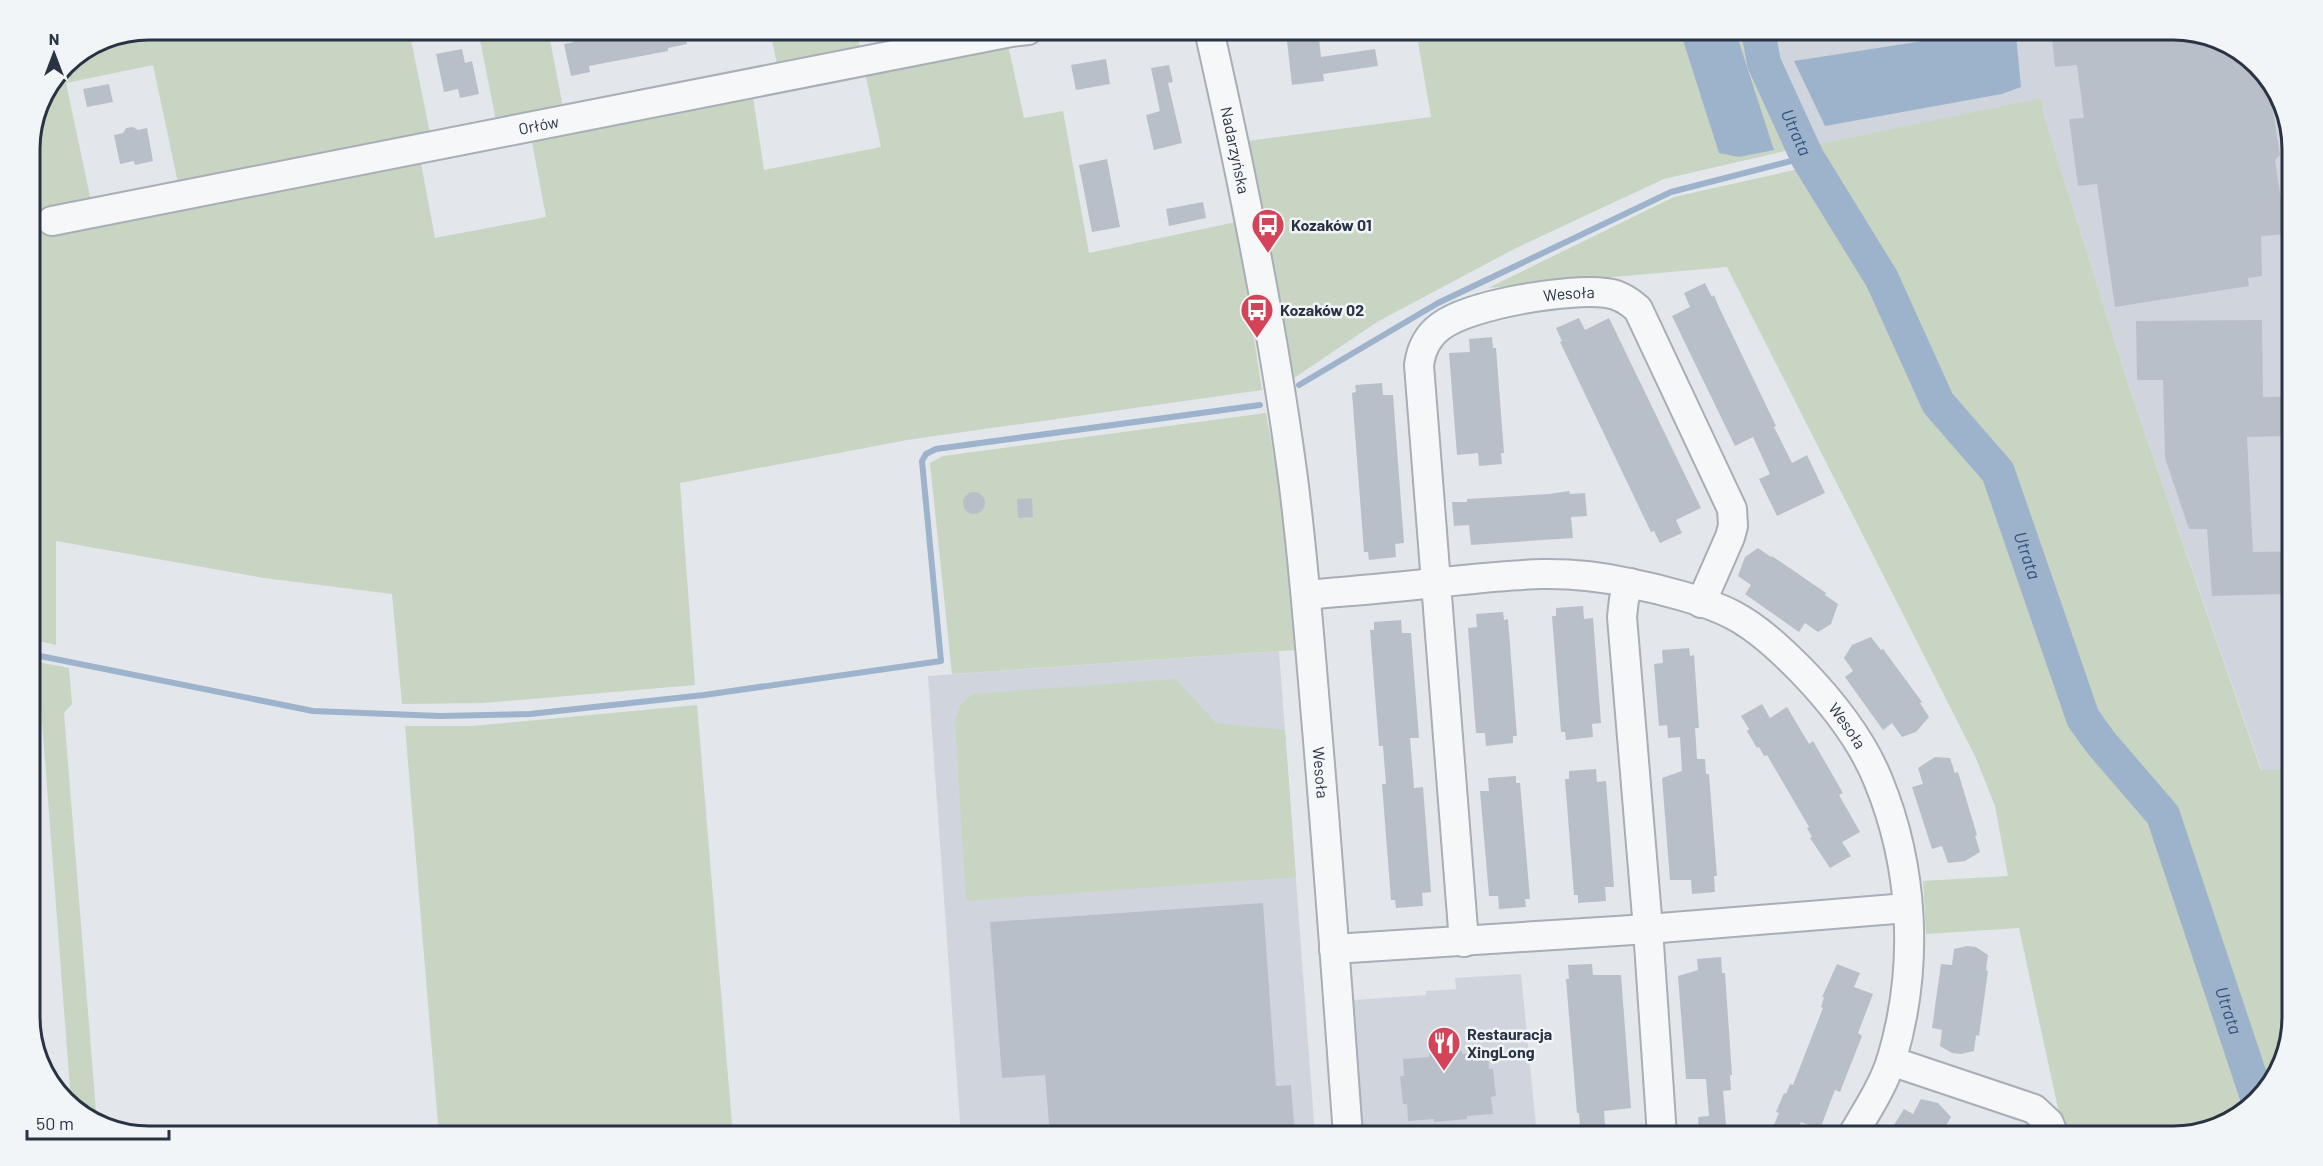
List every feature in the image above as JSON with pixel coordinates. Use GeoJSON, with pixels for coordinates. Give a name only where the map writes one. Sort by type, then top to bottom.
{"type":"FeatureCollection","features":[{"type":"Feature","properties":{"kind":"street","name":"Nadarzyńska"},"geometry":{"type":"LineString","coordinates":[[1211,40],[1245,188],[1273,342]]}},
{"type":"Feature","properties":{"kind":"street","name":"Orłów"},"geometry":{"type":"LineString","coordinates":[[52,221],[966,41]]}},
{"type":"Feature","properties":{"kind":"street","name":"Wesoła"},"geometry":{"type":"LineString","coordinates":[[1464,942],[1419,365],[1421,352],[1441,326],[1489,306],[1590,292],[1622,297],[1638,309],[1732,509],[1733,526],[1730,537],[1701,603]]}},
{"type":"Feature","properties":{"kind":"street","name":"Wesoła"},"geometry":{"type":"LineString","coordinates":[[1273,342],[1292,473],[1306,595],[1347,1126]]}},
{"type":"Feature","properties":{"kind":"street","name":"Wesoła"},"geometry":{"type":"LineString","coordinates":[[1306,595],[1544,572],[1580,575],[1630,583],[1701,603],[1733,615],[1779,648],[1827,697],[1852,733],[1877,779],[1905,872],[1910,947],[1908,977],[1892,1061],[1857,1126]]}},
{"type":"Feature","properties":{"kind":"street"},"geometry":{"type":"LineString","coordinates":[[1630,583],[1624,599],[1622,617],[1648,930],[1661,1126]]}},
{"type":"Feature","properties":{"kind":"street"},"geometry":{"type":"LineString","coordinates":[[1335,949],[1648,930],[1907,908]]}},
{"type":"Feature","properties":{"kind":"street"},"geometry":{"type":"LineString","coordinates":[[1892,1061],[2034,1109],[2050,1126]]}},
{"type":"Feature","properties":{"kind":"shaded area"},"geometry":{"type":"Polygon","coordinates":[[[1768,40],[2174,40],[2209,46],[2234,59],[2256,77],[2277,114],[2282,142],[2282,770],[2262,771],[2130,390],[2044,116],[2042,99],[1819,144],[1768,48],[1768,40]]]}},
{"type":"Feature","properties":{"kind":"shaded area"},"geometry":{"type":"Polygon","coordinates":[[[1279,651],[1314,1126],[960,1126],[928,676],[1279,651]]]}},
{"type":"Feature","properties":{"kind":"shaded area"},"geometry":{"type":"Polygon","coordinates":[[[1521,974],[1536,1126],[1361,1126],[1354,1000],[1426,995],[1426,991],[1456,989],[1455,978],[1521,974]]]}},
{"type":"Feature","properties":{"kind":"green space"},"geometry":{"type":"Polygon","coordinates":[[[1751,40],[1759,77],[1771,106],[1794,149],[1664,179],[1514,249],[1377,322],[1294,378],[1248,141],[1431,117],[1418,42],[1751,40]]]}},
{"type":"Feature","properties":{"kind":"green space"},"geometry":{"type":"Polygon","coordinates":[[[142,41],[411,41],[430,133],[178,183],[153,65],[84,79],[84,62],[95,55],[114,46],[142,41]]]}},
{"type":"Feature","properties":{"kind":"green space"},"geometry":{"type":"Polygon","coordinates":[[[480,41],[550,41],[563,107],[496,121],[480,41]]]}},
{"type":"Feature","properties":{"kind":"green space"},"geometry":{"type":"Polygon","coordinates":[[[772,41],[859,41],[860,47],[777,64],[772,41]]]}},
{"type":"Feature","properties":{"kind":"green space"},"geometry":{"type":"Polygon","coordinates":[[[1004,41],[1007,41],[1024,118],[1063,111],[1089,253],[1236,222],[1262,390],[907,440],[680,483],[695,685],[483,703],[402,704],[392,594],[264,578],[56,541],[56,645],[41,642],[41,234],[420,158],[435,238],[546,217],[531,137],[752,91],[764,170],[881,147],[864,68],[1004,41]]]}},
{"type":"Feature","properties":{"kind":"green space"},"geometry":{"type":"Polygon","coordinates":[[[62,84],[66,84],[91,201],[41,212],[41,135],[49,107],[62,84]]]}},
{"type":"Feature","properties":{"kind":"green space"},"geometry":{"type":"Polygon","coordinates":[[[2042,98],[2044,116],[2130,390],[2261,770],[2282,770],[2282,1031],[2277,1052],[2256,1089],[2234,1107],[2209,1120],[2174,1126],[2062,1126],[2019,928],[1926,934],[1923,881],[2008,876],[1995,806],[1975,756],[1727,267],[1488,288],[1674,197],[1803,168],[1794,149],[2042,98]]]}},
{"type":"Feature","properties":{"kind":"green space"},"geometry":{"type":"Polygon","coordinates":[[[1266,413],[1284,511],[1295,650],[952,674],[930,463],[943,456],[1266,413]]]}},
{"type":"Feature","properties":{"kind":"green space"},"geometry":{"type":"Polygon","coordinates":[[[41,663],[69,668],[72,704],[64,713],[96,1111],[70,1092],[41,708],[41,663]]]}},
{"type":"Feature","properties":{"kind":"green space"},"geometry":{"type":"Polygon","coordinates":[[[1176,679],[1216,723],[1285,730],[1296,877],[966,901],[955,721],[961,704],[973,694],[1176,679]]]}},
{"type":"Feature","properties":{"kind":"green space"},"geometry":{"type":"Polygon","coordinates":[[[697,705],[732,1126],[438,1126],[405,726],[472,726],[697,705]]]}},
{"type":"Feature","properties":{"kind":"water"},"geometry":{"type":"Polygon","coordinates":[[[1683,40],[1738,40],[1774,150],[1739,157],[1719,153],[1683,40]]]}},
{"type":"Feature","properties":{"kind":"water"},"geometry":{"type":"Polygon","coordinates":[[[1929,40],[2016,40],[2021,87],[2002,94],[1825,126],[1794,61],[1929,40]]]}},
{"type":"Feature","properties":{"kind":"building"},"geometry":{"type":"Polygon","coordinates":[[[1287,40],[1319,40],[1321,57],[1375,49],[1378,66],[1323,74],[1324,81],[1292,85],[1287,40]]]}},
{"type":"Feature","properties":{"kind":"building"},"geometry":{"type":"Polygon","coordinates":[[[2052,40],[2174,40],[2209,46],[2234,59],[2256,77],[2273,105],[2280,155],[2275,160],[2282,207],[2282,234],[2261,236],[2262,276],[2248,278],[2249,286],[2115,307],[2097,184],[2078,186],[2069,119],[2084,118],[2077,65],[2055,67],[2052,40]]]}},
{"type":"Feature","properties":{"kind":"building"},"geometry":{"type":"Polygon","coordinates":[[[686,41],[687,44],[668,48],[668,51],[589,66],[590,72],[571,76],[564,44],[686,41]]]}},
{"type":"Feature","properties":{"kind":"building"},"geometry":{"type":"Polygon","coordinates":[[[462,49],[465,63],[472,61],[479,94],[460,98],[458,89],[444,92],[436,54],[462,49]]]}},
{"type":"Feature","properties":{"kind":"building"},"geometry":{"type":"Polygon","coordinates":[[[1106,59],[1110,84],[1076,90],[1071,65],[1106,59]]]}},
{"type":"Feature","properties":{"kind":"building"},"geometry":{"type":"Polygon","coordinates":[[[1169,65],[1173,82],[1168,83],[1182,143],[1154,150],[1146,115],[1160,111],[1151,68],[1169,65]]]}},
{"type":"Feature","properties":{"kind":"building"},"geometry":{"type":"Polygon","coordinates":[[[109,84],[113,102],[87,107],[83,89],[109,84]]]}},
{"type":"Feature","properties":{"kind":"building"},"geometry":{"type":"Polygon","coordinates":[[[133,127],[138,130],[147,128],[153,161],[135,165],[134,161],[120,164],[114,135],[133,127]]]}},
{"type":"Feature","properties":{"kind":"building"},"geometry":{"type":"Polygon","coordinates":[[[1107,159],[1120,227],[1092,232],[1079,165],[1107,159]]]}},
{"type":"Feature","properties":{"kind":"building"},"geometry":{"type":"Polygon","coordinates":[[[1203,202],[1206,218],[1169,226],[1166,209],[1203,202]]]}},
{"type":"Feature","properties":{"kind":"building"},"geometry":{"type":"Polygon","coordinates":[[[1705,283],[1712,297],[1714,295],[1792,463],[1807,455],[1825,493],[1777,516],[1759,479],[1770,474],[1753,437],[1735,446],[1672,316],[1690,307],[1684,293],[1705,283]]]}},
{"type":"Feature","properties":{"kind":"building"},"geometry":{"type":"Polygon","coordinates":[[[1579,318],[1585,330],[1609,318],[1701,508],[1676,520],[1682,533],[1660,543],[1654,531],[1651,532],[1560,342],[1562,341],[1556,328],[1579,318]]]}},
{"type":"Feature","properties":{"kind":"building"},"geometry":{"type":"Polygon","coordinates":[[[2262,320],[2263,397],[2282,396],[2282,436],[2247,437],[2253,552],[2282,551],[2282,594],[2212,596],[2207,529],[2189,529],[2165,458],[2163,380],[2137,380],[2136,321],[2262,320]]]}},
{"type":"Feature","properties":{"kind":"building"},"geometry":{"type":"Polygon","coordinates":[[[1492,337],[1493,348],[1496,348],[1504,453],[1501,453],[1502,464],[1479,466],[1478,453],[1457,455],[1449,353],[1470,352],[1469,339],[1492,337]]]}},
{"type":"Feature","properties":{"kind":"building"},"geometry":{"type":"Polygon","coordinates":[[[1382,383],[1383,395],[1393,395],[1404,543],[1395,544],[1396,557],[1369,560],[1368,552],[1364,552],[1352,393],[1356,392],[1355,385],[1382,383]]]}},
{"type":"Feature","properties":{"kind":"building"},"geometry":{"type":"Polygon","coordinates":[[[1569,491],[1570,494],[1585,493],[1587,516],[1571,517],[1573,538],[1471,545],[1469,525],[1454,526],[1452,502],[1569,491]]]}},
{"type":"Feature","properties":{"kind":"building"},"geometry":{"type":"Polygon","coordinates":[[[970,492],[978,492],[985,499],[985,507],[978,514],[970,514],[963,507],[963,499],[970,492]]]}},
{"type":"Feature","properties":{"kind":"building"},"geometry":{"type":"Polygon","coordinates":[[[1032,498],[1033,517],[1018,518],[1017,499],[1032,498]]]}},
{"type":"Feature","properties":{"kind":"building"},"geometry":{"type":"Polygon","coordinates":[[[1758,548],[1826,593],[1825,595],[1838,604],[1831,624],[1818,632],[1805,623],[1799,632],[1745,594],[1751,585],[1738,576],[1745,557],[1758,548]]]}},
{"type":"Feature","properties":{"kind":"building"},"geometry":{"type":"Polygon","coordinates":[[[1583,606],[1584,619],[1593,618],[1601,723],[1592,724],[1593,737],[1566,740],[1565,732],[1561,732],[1552,616],[1556,616],[1556,608],[1583,606]]]}},
{"type":"Feature","properties":{"kind":"building"},"geometry":{"type":"Polygon","coordinates":[[[1503,612],[1504,620],[1508,619],[1517,736],[1513,736],[1513,743],[1486,746],[1485,733],[1476,733],[1468,628],[1477,627],[1476,614],[1503,612]]]}},
{"type":"Feature","properties":{"kind":"building"},"geometry":{"type":"Polygon","coordinates":[[[1401,620],[1402,633],[1411,633],[1419,738],[1410,738],[1414,788],[1423,787],[1431,892],[1422,893],[1423,906],[1396,908],[1395,900],[1391,900],[1382,784],[1386,784],[1383,746],[1379,746],[1370,630],[1374,630],[1374,622],[1401,620]]]}},
{"type":"Feature","properties":{"kind":"building"},"geometry":{"type":"Polygon","coordinates":[[[1871,637],[1881,650],[1883,649],[1922,702],[1920,703],[1929,717],[1916,732],[1902,737],[1892,723],[1883,730],[1845,677],[1853,671],[1844,658],[1852,645],[1871,637]]]}},
{"type":"Feature","properties":{"kind":"building"},"geometry":{"type":"Polygon","coordinates":[[[1689,648],[1690,656],[1694,655],[1699,728],[1695,728],[1697,759],[1705,759],[1706,774],[1709,774],[1717,876],[1714,876],[1715,892],[1692,894],[1691,880],[1670,880],[1662,778],[1682,771],[1680,737],[1668,738],[1667,725],[1659,726],[1654,664],[1663,663],[1662,650],[1689,648]]]}},
{"type":"Feature","properties":{"kind":"building"},"geometry":{"type":"Polygon","coordinates":[[[1762,704],[1770,718],[1787,707],[1809,744],[1813,741],[1843,793],[1839,795],[1860,832],[1842,842],[1851,856],[1830,868],[1810,838],[1812,837],[1807,828],[1809,827],[1767,755],[1764,756],[1759,747],[1757,748],[1747,731],[1749,729],[1741,716],[1762,704]]]}},
{"type":"Feature","properties":{"kind":"building"},"geometry":{"type":"Polygon","coordinates":[[[1935,757],[1950,758],[1955,773],[1958,772],[1977,835],[1975,836],[1980,852],[1965,861],[1948,863],[1942,846],[1932,849],[1912,787],[1923,784],[1918,768],[1935,757]]]}},
{"type":"Feature","properties":{"kind":"building"},"geometry":{"type":"Polygon","coordinates":[[[1596,769],[1597,782],[1606,781],[1614,887],[1605,887],[1606,901],[1578,903],[1578,895],[1574,895],[1565,779],[1569,779],[1569,771],[1596,769]]]}},
{"type":"Feature","properties":{"kind":"building"},"geometry":{"type":"Polygon","coordinates":[[[1516,776],[1516,783],[1520,783],[1530,899],[1525,899],[1526,907],[1499,909],[1498,896],[1489,896],[1480,791],[1489,791],[1488,778],[1516,776]]]}},
{"type":"Feature","properties":{"kind":"building"},"geometry":{"type":"Polygon","coordinates":[[[1263,903],[1276,1086],[1291,1085],[1294,1126],[1049,1126],[1045,1075],[1002,1078],[990,922],[1263,903]]]}},
{"type":"Feature","properties":{"kind":"building"},"geometry":{"type":"Polygon","coordinates":[[[1967,946],[1976,947],[1988,955],[1986,970],[1988,971],[1979,1036],[1976,1035],[1974,1051],[1961,1054],[1952,1053],[1940,1046],[1942,1030],[1932,1028],[1941,964],[1952,965],[1954,949],[1967,946]]]}},
{"type":"Feature","properties":{"kind":"building"},"geometry":{"type":"Polygon","coordinates":[[[1721,957],[1722,973],[1725,973],[1732,1075],[1730,1075],[1731,1090],[1723,1091],[1726,1126],[1698,1126],[1698,1117],[1709,1116],[1706,1079],[1686,1079],[1678,976],[1698,970],[1697,959],[1721,957]]]}},
{"type":"Feature","properties":{"kind":"building"},"geometry":{"type":"Polygon","coordinates":[[[1592,964],[1593,975],[1621,975],[1631,1108],[1604,1111],[1605,1125],[1580,1126],[1566,979],[1569,979],[1568,965],[1592,964]]]}},
{"type":"Feature","properties":{"kind":"building"},"geometry":{"type":"Polygon","coordinates":[[[1837,964],[1860,973],[1854,987],[1873,994],[1858,1033],[1862,1036],[1840,1092],[1835,1090],[1821,1126],[1812,1126],[1801,1122],[1799,1126],[1773,1126],[1779,1113],[1776,1112],[1784,1093],[1786,1094],[1790,1084],[1793,1085],[1823,1008],[1821,1007],[1824,997],[1822,997],[1837,964]]]}},
{"type":"Feature","properties":{"kind":"building"},"geometry":{"type":"Polygon","coordinates":[[[1462,1051],[1462,1054],[1488,1052],[1489,1069],[1493,1069],[1496,1096],[1491,1097],[1493,1114],[1434,1122],[1434,1119],[1408,1121],[1407,1104],[1403,1104],[1400,1076],[1404,1076],[1403,1059],[1429,1057],[1429,1053],[1462,1051]]]}},
{"type":"Feature","properties":{"kind":"building"},"geometry":{"type":"Polygon","coordinates":[[[1921,1099],[1938,1103],[1951,1117],[1946,1126],[1894,1125],[1904,1109],[1913,1114],[1921,1099]]]}},
{"type":"Feature","properties":{"kind":"waterway","name":"Utrata"},"geometry":{"type":"LineString","coordinates":[[1760,40],[1764,63],[1807,157],[1882,279],[1938,403],[1998,472],[2083,718],[2101,743],[2163,815],[2255,1090]]}},
{"type":"Feature","properties":{"kind":"waterway"},"geometry":{"type":"LineString","coordinates":[[1299,385],[1438,303],[1671,192],[1807,157]]}},
{"type":"Feature","properties":{"kind":"waterway"},"geometry":{"type":"LineString","coordinates":[[41,656],[313,711],[440,716],[530,714],[704,695],[941,661],[922,461],[926,454],[936,449],[1260,405]]}},
{"type":"Feature","properties":{"kind":"place","name":"Kozaków 01"},"geometry":{"type":"Point","coordinates":[1268,254]}},
{"type":"Feature","properties":{"kind":"place","name":"Kozaków 02"},"geometry":{"type":"Point","coordinates":[1257,339]}},
{"type":"Feature","properties":{"kind":"place","name":"Restauracja XingLong"},"geometry":{"type":"Point","coordinates":[1444,1072]}}]}
